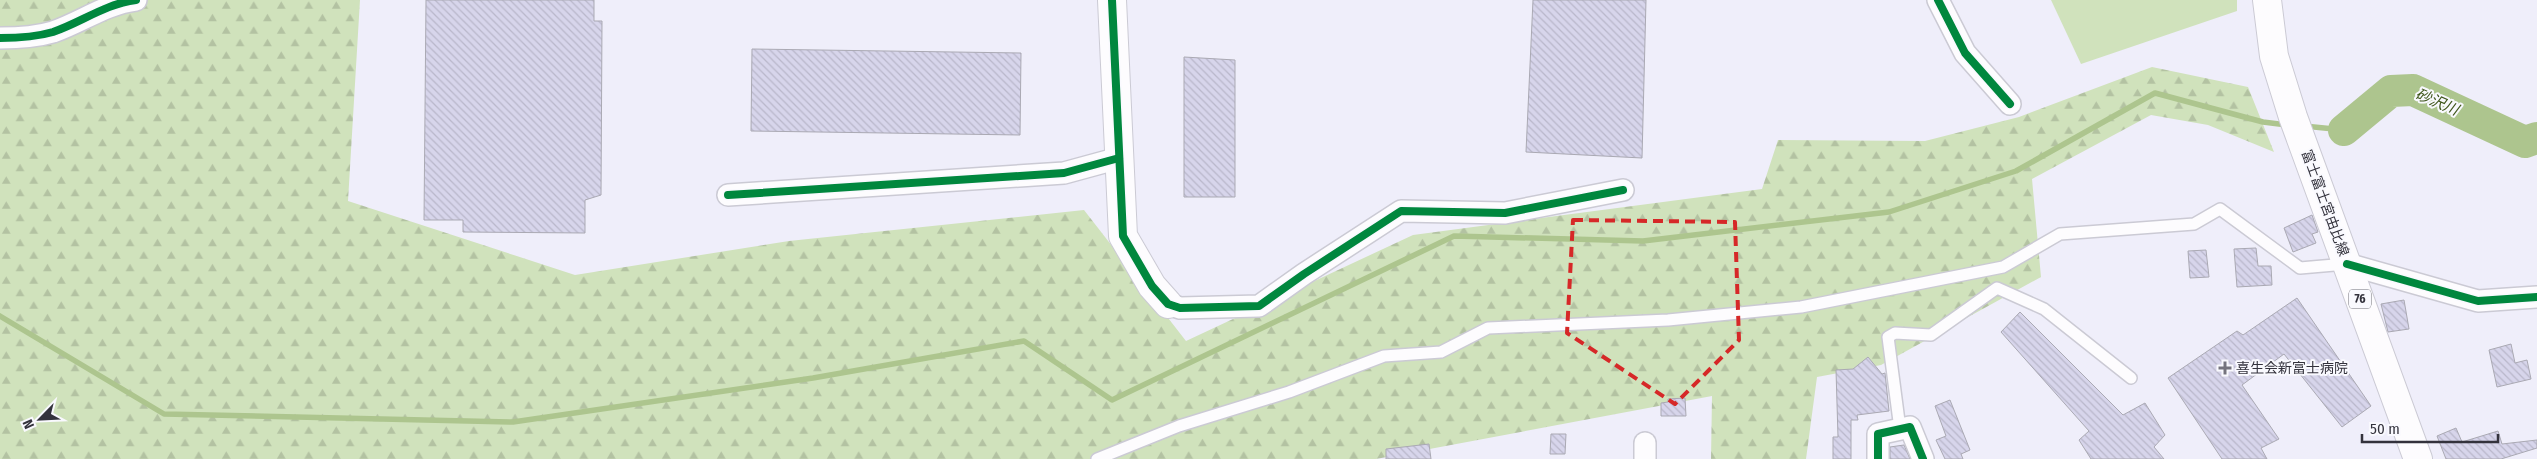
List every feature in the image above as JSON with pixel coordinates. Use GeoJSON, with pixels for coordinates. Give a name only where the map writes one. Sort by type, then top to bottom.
{"type":"FeatureCollection","features":[{"type":"Feature","properties":{"kind":"main road"},"geometry":{"type":"LineString","coordinates":[[1112,0],[1123,236],[1152,286],[1168,304]]}},
{"type":"Feature","properties":{"kind":"main road","name":"富士富士宮由比線"},"geometry":{"type":"LineString","coordinates":[[2267,0],[2274,56],[2297,128],[2418,459]]}},
{"type":"Feature","properties":{"kind":"street"},"geometry":{"type":"LineString","coordinates":[[0,38],[26,37],[54,31],[97,10],[136,0]]}},
{"type":"Feature","properties":{"kind":"street"},"geometry":{"type":"LineString","coordinates":[[1938,0],[1965,53],[2010,104]]}},
{"type":"Feature","properties":{"kind":"street"},"geometry":{"type":"LineString","coordinates":[[728,195],[1064,173],[1119,158]]}},
{"type":"Feature","properties":{"kind":"street"},"geometry":{"type":"LineString","coordinates":[[1168,304],[1180,308],[1259,306],[1304,274],[1401,211],[1505,212],[1623,190]]}},
{"type":"Feature","properties":{"kind":"street"},"geometry":{"type":"LineString","coordinates":[[2347,264],[2478,301],[2537,297]]}},
{"type":"Feature","properties":{"kind":"street"},"geometry":{"type":"LineString","coordinates":[[1878,459],[1878,434],[1910,427],[1923,459]]}},
{"type":"Feature","properties":{"kind":"lane"},"geometry":{"type":"LineString","coordinates":[[1097,459],[1179,426],[1289,392],[1384,356],[1441,352],[1488,328],[1668,320],[1801,306],[2003,268],[2060,234],[2194,224],[2220,209],[2300,268],[2347,264]]}},
{"type":"Feature","properties":{"kind":"lane"},"geometry":{"type":"LineString","coordinates":[[1900,429],[1888,337],[1894,333],[1931,335],[1997,288],[2044,309],[2131,378]]}},
{"type":"Feature","properties":{"kind":"highlighted area"},"geometry":{"type":"Polygon","coordinates":[[[1573,220],[1735,222],[1739,340],[1675,404],[1567,333],[1573,220]]]}},
{"type":"Feature","properties":{"kind":"green space"},"geometry":{"type":"Polygon","coordinates":[[[0,0],[360,0],[348,201],[575,275],[789,241],[1084,210],[1186,341],[1413,235],[1762,189],[1778,140],[1925,141],[2019,117],[2152,67],[2248,87],[2274,152],[2208,125],[2151,115],[2032,179],[2041,277],[1881,365],[1817,377],[1806,459],[1711,459],[1712,396],[1376,459],[0,459],[0,0]]]}},
{"type":"Feature","properties":{"kind":"green space"},"geometry":{"type":"Polygon","coordinates":[[[2051,0],[2237,0],[2237,11],[2081,64],[2051,0]]]}},
{"type":"Feature","properties":{"kind":"building"},"geometry":{"type":"Polygon","coordinates":[[[426,0],[594,0],[594,21],[602,21],[601,195],[585,200],[585,233],[463,232],[463,220],[424,220],[426,0]]]}},
{"type":"Feature","properties":{"kind":"building"},"geometry":{"type":"Polygon","coordinates":[[[1533,0],[1646,0],[1642,158],[1526,152],[1533,0]]]}},
{"type":"Feature","properties":{"kind":"building"},"geometry":{"type":"Polygon","coordinates":[[[752,49],[1021,53],[1020,135],[751,131],[752,49]]]}},
{"type":"Feature","properties":{"kind":"building"},"geometry":{"type":"Polygon","coordinates":[[[1184,57],[1235,60],[1235,197],[1184,197],[1184,57]]]}},
{"type":"Feature","properties":{"kind":"building"},"geometry":{"type":"Polygon","coordinates":[[[2312,215],[2318,232],[2312,234],[2316,243],[2293,252],[2284,228],[2312,215]]]}},
{"type":"Feature","properties":{"kind":"building"},"geometry":{"type":"Polygon","coordinates":[[[2256,248],[2258,266],[2271,266],[2272,285],[2237,287],[2234,249],[2256,248]]]}},
{"type":"Feature","properties":{"kind":"building"},"geometry":{"type":"Polygon","coordinates":[[[2206,250],[2209,277],[2190,278],[2188,251],[2206,250]]]}},
{"type":"Feature","properties":{"kind":"building"},"geometry":{"type":"Polygon","coordinates":[[[2297,298],[2371,406],[2342,427],[2284,354],[2242,385],[2279,439],[2261,448],[2267,459],[2222,459],[2168,378],[2237,331],[2243,335],[2297,298]]]}},
{"type":"Feature","properties":{"kind":"building"},"geometry":{"type":"Polygon","coordinates":[[[2404,300],[2409,329],[2388,332],[2381,304],[2404,300]]]}},
{"type":"Feature","properties":{"kind":"building"},"geometry":{"type":"Polygon","coordinates":[[[2020,312],[2123,415],[2145,403],[2165,435],[2154,447],[2164,459],[2091,459],[2079,440],[2089,431],[2001,332],[2020,312]]]}},
{"type":"Feature","properties":{"kind":"building"},"geometry":{"type":"Polygon","coordinates":[[[2511,344],[2515,363],[2527,360],[2531,379],[2497,387],[2489,350],[2511,344]]]}},
{"type":"Feature","properties":{"kind":"building"},"geometry":{"type":"Polygon","coordinates":[[[1868,357],[1882,374],[1885,373],[1889,411],[1857,415],[1858,420],[1851,420],[1851,459],[1833,459],[1833,437],[1838,437],[1836,370],[1853,369],[1868,357]]]}},
{"type":"Feature","properties":{"kind":"building"},"geometry":{"type":"Polygon","coordinates":[[[1685,398],[1686,416],[1661,416],[1661,403],[1668,402],[1668,399],[1685,398]]]}},
{"type":"Feature","properties":{"kind":"building"},"geometry":{"type":"Polygon","coordinates":[[[1950,400],[1970,450],[1961,454],[1963,459],[1945,459],[1936,440],[1946,436],[1935,406],[1950,400]]]}},
{"type":"Feature","properties":{"kind":"building"},"geometry":{"type":"Polygon","coordinates":[[[2456,428],[2462,442],[2498,431],[2502,444],[2537,440],[2537,448],[2501,459],[2446,459],[2437,436],[2456,428]]]}},
{"type":"Feature","properties":{"kind":"building"},"geometry":{"type":"Polygon","coordinates":[[[1551,434],[1566,434],[1565,454],[1550,454],[1551,434]]]}},
{"type":"Feature","properties":{"kind":"building"},"geometry":{"type":"Polygon","coordinates":[[[1429,444],[1431,459],[1386,459],[1386,449],[1429,444]]]}},
{"type":"Feature","properties":{"kind":"building"},"geometry":{"type":"Polygon","coordinates":[[[1904,445],[1910,459],[1890,459],[1890,447],[1904,445]]]}},
{"type":"Feature","properties":{"kind":"waterway","name":"砂沢川"},"geometry":{"type":"LineString","coordinates":[[2344,130],[2391,91],[2413,90],[2525,142],[2537,138]]}},
{"type":"Feature","properties":{"kind":"waterway"},"geometry":{"type":"LineString","coordinates":[[0,316],[164,414],[513,422],[813,378],[1024,341],[1112,400],[1454,236],[1643,241],[1889,212],[2016,171],[2155,93],[2263,122],[2287,125]]}},
{"type":"Feature","properties":{"kind":"waterway"},"geometry":{"type":"LineString","coordinates":[[2304,126],[2344,130]]}},
{"type":"Feature","properties":{"kind":"cycle path"},"geometry":{"type":"LineString","coordinates":[[0,38],[27,37],[53,32],[114,5],[136,0]]}},
{"type":"Feature","properties":{"kind":"cycle path"},"geometry":{"type":"LineString","coordinates":[[1112,0],[1123,236],[1152,286],[1168,304],[1180,308],[1259,306],[1304,274],[1401,211],[1505,213],[1623,190]]}},
{"type":"Feature","properties":{"kind":"cycle path"},"geometry":{"type":"LineString","coordinates":[[1938,0],[1965,53],[2010,104]]}},
{"type":"Feature","properties":{"kind":"cycle path"},"geometry":{"type":"LineString","coordinates":[[728,195],[1064,173],[1119,158]]}},
{"type":"Feature","properties":{"kind":"cycle path"},"geometry":{"type":"LineString","coordinates":[[2347,264],[2478,301],[2537,297]]}},
{"type":"Feature","properties":{"kind":"cycle path"},"geometry":{"type":"LineString","coordinates":[[1878,459],[1878,434],[1910,427],[1923,459]]}},
{"type":"Feature","properties":{"kind":"place","name":"喜生会新富士病院"},"geometry":{"type":"Point","coordinates":[2225,368]}}]}
